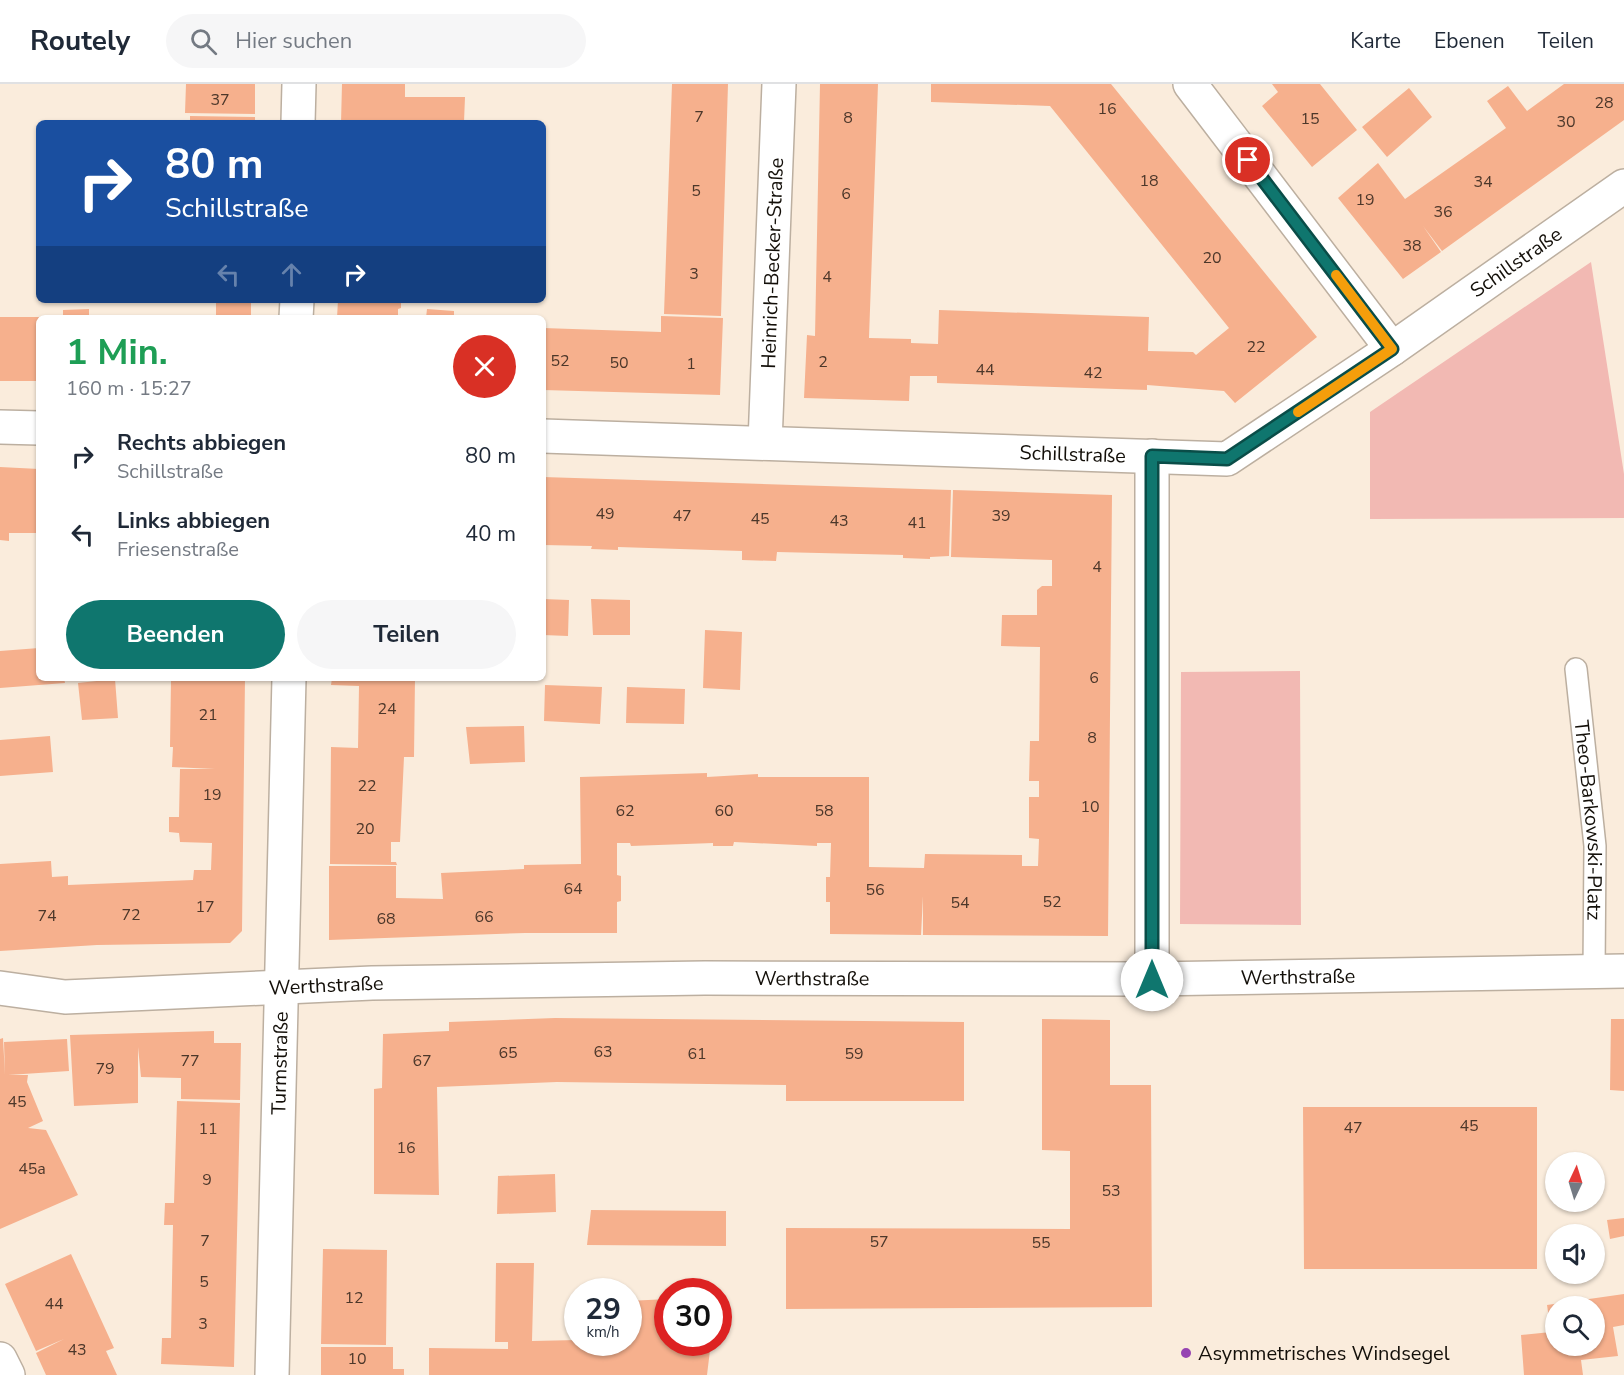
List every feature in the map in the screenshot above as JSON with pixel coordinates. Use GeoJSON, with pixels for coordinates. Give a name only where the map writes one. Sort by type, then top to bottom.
{"type":"FeatureCollection","features":[{"type":"Feature","properties":{"kind":"street"},"geometry":{"type":"LineString","coordinates":[[298,120],[299,84]]}},
{"type":"Feature","properties":{"kind":"street","name":"Heinrich-Becker-Straße"},"geometry":{"type":"LineString","coordinates":[[765,443],[779,84]]}},
{"type":"Feature","properties":{"kind":"street"},"geometry":{"type":"LineString","coordinates":[[1190,84],[1392,349]]}},
{"type":"Feature","properties":{"kind":"street","name":"Schillstraße"},"geometry":{"type":"LineString","coordinates":[[546,436],[1227,459],[1392,349],[1624,186]]}},
{"type":"Feature","properties":{"kind":"street"},"geometry":{"type":"LineString","coordinates":[[0,427],[36,428]]}},
{"type":"Feature","properties":{"kind":"street"},"geometry":{"type":"LineString","coordinates":[[1152,456],[1152,980]]}},
{"type":"Feature","properties":{"kind":"street","name":"Turmstraße"},"geometry":{"type":"LineString","coordinates":[[272,1375],[289,681]]}},
{"type":"Feature","properties":{"kind":"street","name":"Werthstraße"},"geometry":{"type":"LineString","coordinates":[[0,988],[64,997],[281,987],[705,978],[1152,980],[1609,972]]}},
{"type":"Feature","properties":{"kind":"street"},"geometry":{"type":"LineString","coordinates":[[0,1359],[8,1375]]}},
{"type":"Feature","properties":{"kind":"lane","name":"Theo-Barkowski-Platz"},"geometry":{"type":"LineString","coordinates":[[1576,669],[1609,972]]}},
{"type":"Feature","properties":{"kind":"shaded area"},"geometry":{"type":"Polygon","coordinates":[[[1591,262],[1624,474],[1624,518],[1370,519],[1370,412],[1591,262]]]}},
{"type":"Feature","properties":{"kind":"shaded area"},"geometry":{"type":"Polygon","coordinates":[[[1300,671],[1301,925],[1180,924],[1181,672],[1300,671]]]}},
{"type":"Feature","properties":{"kind":"building"},"geometry":{"type":"Polygon","coordinates":[[[186,84],[255,84],[255,114],[185,113],[186,84]]]}},
{"type":"Feature","properties":{"kind":"building"},"geometry":{"type":"Polygon","coordinates":[[[342,84],[405,84],[405,97],[465,97],[464,120],[341,120],[342,84]]]}},
{"type":"Feature","properties":{"kind":"building"},"geometry":{"type":"Polygon","coordinates":[[[672,84],[728,84],[721,316],[664,314],[672,84]]]}},
{"type":"Feature","properties":{"kind":"building"},"geometry":{"type":"Polygon","coordinates":[[[820,84],[878,84],[869,338],[911,339],[911,343],[938,344],[939,310],[1149,317],[1148,351],[1193,352],[1196,355],[1229,328],[1050,106],[931,102],[931,84],[1111,84],[1317,337],[1235,403],[1224,391],[1147,385],[1147,390],[937,383],[937,376],[910,376],[909,401],[804,398],[807,335],[815,336],[820,84]]]}},
{"type":"Feature","properties":{"kind":"building"},"geometry":{"type":"Polygon","coordinates":[[[1272,84],[1320,84],[1357,130],[1312,167],[1262,106],[1278,92],[1272,84]]]}},
{"type":"Feature","properties":{"kind":"building"},"geometry":{"type":"Polygon","coordinates":[[[1564,84],[1624,84],[1624,120],[1442,251],[1423,226],[1441,252],[1403,279],[1338,198],[1378,163],[1405,199],[1506,128],[1487,101],[1508,86],[1527,111],[1564,84]]]}},
{"type":"Feature","properties":{"kind":"building"},"geometry":{"type":"Polygon","coordinates":[[[1409,88],[1432,117],[1387,157],[1362,127],[1409,88]]]}},
{"type":"Feature","properties":{"kind":"building"},"geometry":{"type":"Polygon","coordinates":[[[190,116],[255,117],[255,120],[190,120],[190,116]]]}},
{"type":"Feature","properties":{"kind":"building"},"geometry":{"type":"Polygon","coordinates":[[[216,303],[251,303],[251,315],[216,315],[216,303]]]}},
{"type":"Feature","properties":{"kind":"building"},"geometry":{"type":"Polygon","coordinates":[[[338,303],[401,303],[398,315],[337,315],[338,303]]]}},
{"type":"Feature","properties":{"kind":"building"},"geometry":{"type":"Polygon","coordinates":[[[89,309],[89,315],[63,315],[63,310],[89,309]]]}},
{"type":"Feature","properties":{"kind":"building"},"geometry":{"type":"Polygon","coordinates":[[[427,309],[454,311],[454,315],[426,315],[427,309]]]}},
{"type":"Feature","properties":{"kind":"building"},"geometry":{"type":"Polygon","coordinates":[[[661,316],[723,318],[720,395],[546,390],[546,328],[661,332],[661,316]]]}},
{"type":"Feature","properties":{"kind":"building"},"geometry":{"type":"Polygon","coordinates":[[[0,317],[36,317],[36,381],[0,381],[0,317]]]}},
{"type":"Feature","properties":{"kind":"building"},"geometry":{"type":"Polygon","coordinates":[[[0,467],[36,469],[36,533],[9,533],[9,541],[0,540],[0,467]]]}},
{"type":"Feature","properties":{"kind":"building"},"geometry":{"type":"Polygon","coordinates":[[[546,477],[951,490],[949,556],[930,557],[930,559],[903,558],[903,555],[777,552],[776,561],[742,560],[742,551],[618,547],[618,550],[591,549],[592,546],[546,545],[546,477]]]}},
{"type":"Feature","properties":{"kind":"building"},"geometry":{"type":"Polygon","coordinates":[[[953,490],[1112,495],[1108,936],[923,935],[923,896],[921,935],[830,934],[830,902],[826,902],[826,877],[830,877],[831,843],[817,843],[817,846],[734,842],[733,846],[713,846],[713,843],[631,846],[630,843],[617,843],[617,875],[621,876],[621,901],[617,902],[617,933],[525,933],[329,940],[329,866],[396,866],[396,898],[443,899],[441,873],[524,869],[524,865],[581,864],[580,777],[707,773],[707,777],[758,774],[758,777],[869,777],[869,867],[924,868],[925,854],[1022,855],[1022,866],[1038,866],[1039,839],[1029,838],[1029,797],[1039,797],[1039,781],[1029,781],[1030,741],[1039,741],[1040,647],[1001,646],[1002,615],[1037,615],[1037,590],[1042,586],[1052,586],[1052,560],[951,557],[953,490]]]}},
{"type":"Feature","properties":{"kind":"building"},"geometry":{"type":"Polygon","coordinates":[[[546,599],[569,600],[568,636],[546,635],[546,599]]]}},
{"type":"Feature","properties":{"kind":"building"},"geometry":{"type":"Polygon","coordinates":[[[591,599],[630,600],[630,635],[593,635],[591,599]]]}},
{"type":"Feature","properties":{"kind":"building"},"geometry":{"type":"Polygon","coordinates":[[[705,630],[742,632],[740,690],[703,688],[705,630]]]}},
{"type":"Feature","properties":{"kind":"building"},"geometry":{"type":"Polygon","coordinates":[[[36,648],[36,681],[65,681],[65,683],[0,688],[0,651],[36,648]]]}},
{"type":"Feature","properties":{"kind":"building"},"geometry":{"type":"Polygon","coordinates":[[[115,681],[118,718],[82,720],[78,683],[115,681]]]}},
{"type":"Feature","properties":{"kind":"building"},"geometry":{"type":"Polygon","coordinates":[[[171,681],[245,681],[242,931],[230,943],[97,945],[0,951],[0,864],[51,861],[52,877],[68,876],[68,885],[193,880],[194,870],[211,870],[212,843],[180,842],[179,833],[169,832],[169,817],[179,817],[180,769],[215,769],[172,767],[173,747],[170,747],[171,681]]]}},
{"type":"Feature","properties":{"kind":"building"},"geometry":{"type":"Polygon","coordinates":[[[332,681],[415,681],[414,757],[404,757],[400,842],[391,842],[391,862],[396,862],[397,865],[330,864],[331,747],[358,748],[359,686],[331,685],[332,681]]]}},
{"type":"Feature","properties":{"kind":"building"},"geometry":{"type":"Polygon","coordinates":[[[545,685],[602,687],[600,724],[544,721],[545,685]]]}},
{"type":"Feature","properties":{"kind":"building"},"geometry":{"type":"Polygon","coordinates":[[[627,687],[685,689],[684,724],[626,723],[627,687]]]}},
{"type":"Feature","properties":{"kind":"building"},"geometry":{"type":"Polygon","coordinates":[[[524,726],[525,762],[470,764],[466,727],[524,726]]]}},
{"type":"Feature","properties":{"kind":"building"},"geometry":{"type":"Polygon","coordinates":[[[50,736],[53,772],[0,776],[0,740],[50,736]]]}},
{"type":"Feature","properties":{"kind":"building"},"geometry":{"type":"Polygon","coordinates":[[[555,1018],[964,1022],[964,1101],[786,1101],[786,1085],[557,1082],[437,1087],[439,1195],[374,1194],[374,1089],[382,1088],[383,1034],[449,1031],[449,1022],[555,1018]]]}},
{"type":"Feature","properties":{"kind":"building"},"geometry":{"type":"Polygon","coordinates":[[[1042,1019],[1110,1020],[1110,1085],[1151,1085],[1152,1307],[786,1309],[786,1228],[1070,1229],[1070,1151],[1042,1150],[1042,1019]]]}},
{"type":"Feature","properties":{"kind":"building"},"geometry":{"type":"Polygon","coordinates":[[[1611,1019],[1624,1019],[1624,1091],[1610,1090],[1611,1019]]]}},
{"type":"Feature","properties":{"kind":"building"},"geometry":{"type":"Polygon","coordinates":[[[214,1031],[214,1043],[241,1043],[240,1100],[181,1099],[181,1078],[141,1077],[138,1047],[138,1103],[74,1106],[70,1035],[214,1031]]]}},
{"type":"Feature","properties":{"kind":"building"},"geometry":{"type":"Polygon","coordinates":[[[3,1038],[5,1075],[4,1042],[67,1039],[69,1071],[8,1075],[28,1075],[27,1082],[43,1121],[28,1128],[46,1130],[78,1195],[0,1229],[0,1039],[3,1038]]]}},
{"type":"Feature","properties":{"kind":"building"},"geometry":{"type":"Polygon","coordinates":[[[177,1101],[240,1103],[234,1367],[161,1364],[162,1338],[171,1338],[173,1225],[164,1225],[165,1203],[174,1203],[177,1101]]]}},
{"type":"Feature","properties":{"kind":"building"},"geometry":{"type":"Polygon","coordinates":[[[1303,1107],[1537,1107],[1537,1269],[1304,1269],[1303,1107]]]}},
{"type":"Feature","properties":{"kind":"building"},"geometry":{"type":"Polygon","coordinates":[[[555,1174],[556,1212],[497,1214],[498,1176],[555,1174]]]}},
{"type":"Feature","properties":{"kind":"building"},"geometry":{"type":"Polygon","coordinates":[[[591,1210],[726,1211],[726,1246],[587,1245],[591,1210]]]}},
{"type":"Feature","properties":{"kind":"building"},"geometry":{"type":"Polygon","coordinates":[[[1624,1218],[1624,1236],[1610,1239],[1607,1220],[1624,1218]]]}},
{"type":"Feature","properties":{"kind":"building"},"geometry":{"type":"Polygon","coordinates":[[[323,1249],[387,1250],[386,1345],[321,1344],[323,1249]]]}},
{"type":"Feature","properties":{"kind":"building"},"geometry":{"type":"Polygon","coordinates":[[[71,1254],[114,1348],[106,1351],[117,1375],[46,1375],[36,1353],[64,1339],[36,1351],[5,1284],[71,1254]]]}},
{"type":"Feature","properties":{"kind":"building"},"geometry":{"type":"Polygon","coordinates":[[[496,1263],[534,1263],[532,1341],[564,1340],[564,1356],[642,1356],[642,1300],[654,1300],[654,1356],[709,1356],[707,1375],[429,1375],[429,1348],[508,1349],[508,1342],[495,1342],[496,1263]]]}},
{"type":"Feature","properties":{"kind":"building"},"geometry":{"type":"Polygon","coordinates":[[[1624,1294],[1624,1325],[1613,1327],[1618,1356],[1581,1360],[1583,1375],[1524,1375],[1521,1335],[1545,1333],[1545,1356],[1605,1356],[1605,1297],[1624,1294]]]}},
{"type":"Feature","properties":{"kind":"building"},"geometry":{"type":"Polygon","coordinates":[[[321,1347],[393,1347],[393,1369],[404,1369],[404,1375],[321,1375],[321,1347]]]}},
{"type":"Feature","properties":{"kind":"slow traffic"},"geometry":{"type":"LineString","coordinates":[[1298,412],[1392,349],[1336,275]]}},
{"type":"Feature","properties":{"kind":"place","name":"Asymmetrisches Windsegel"},"geometry":{"type":"Point","coordinates":[1186,1353]}},
{"type":"Feature","properties":{"kind":"route"},"geometry":{"type":"LineString","coordinates":[[1152,980],[1152,456],[1227,459],[1392,349],[1248,160]]}}]}
